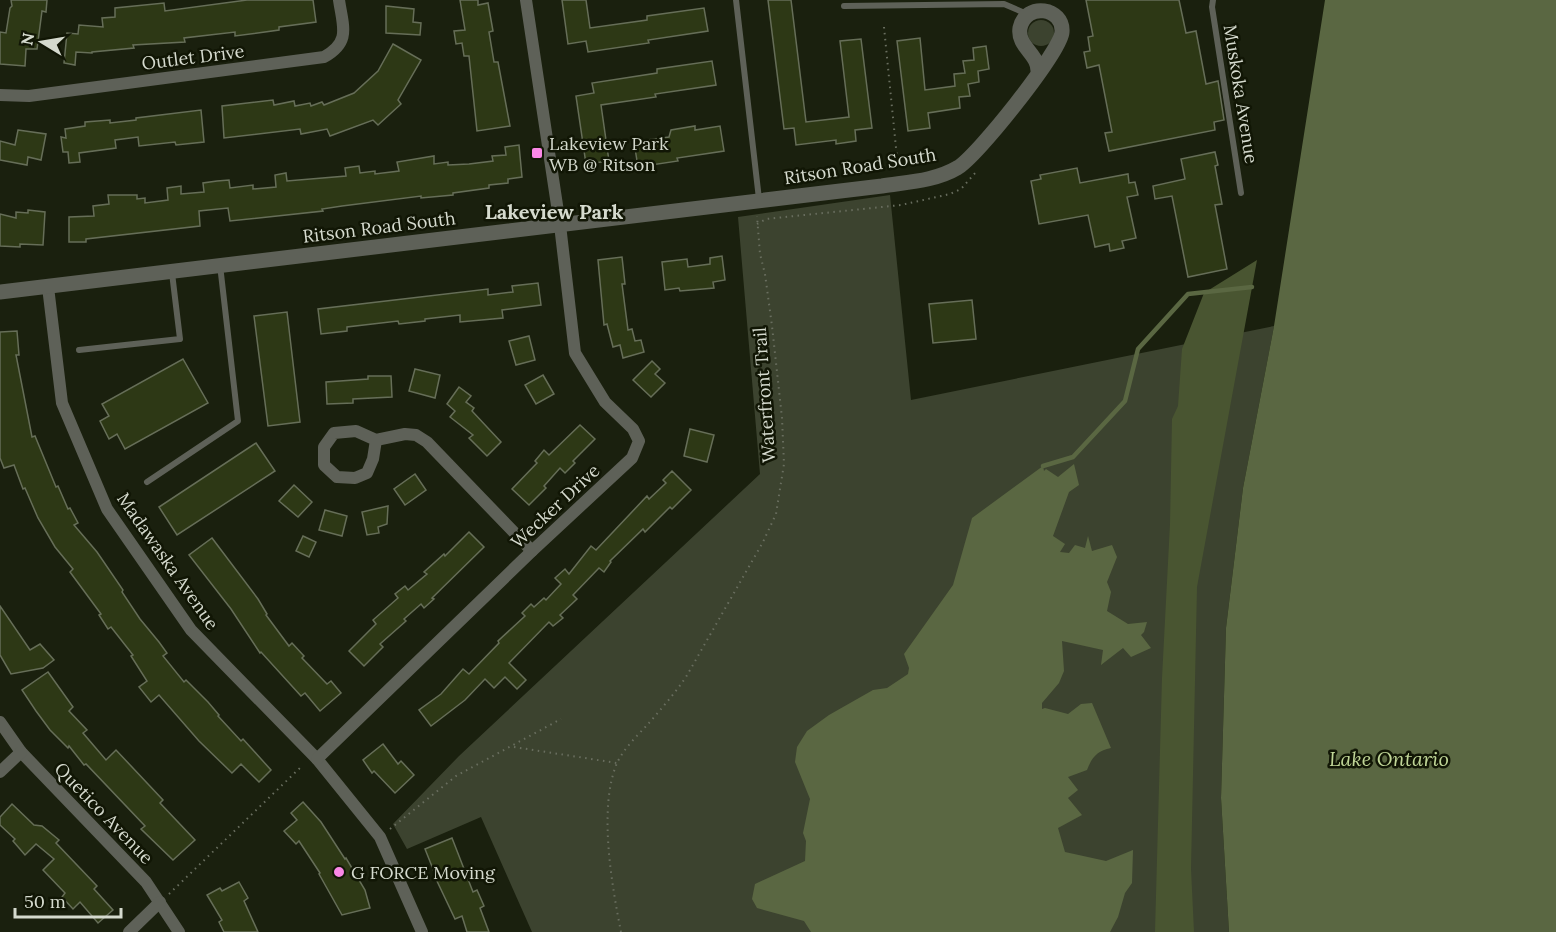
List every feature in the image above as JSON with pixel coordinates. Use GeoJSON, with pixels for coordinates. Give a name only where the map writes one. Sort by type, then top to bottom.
{"type":"FeatureCollection","features":[{"type":"Feature","properties":{"kind":"street","name":"Outlet Drive"},"geometry":{"type":"LineString","coordinates":[[0,95],[29,96],[324,57],[335,51],[344,37],[339,0]]}},
{"type":"Feature","properties":{"kind":"street"},"geometry":{"type":"LineString","coordinates":[[526,0],[560,225]]}},
{"type":"Feature","properties":{"kind":"street","name":"Ritson Road South"},"geometry":{"type":"LineString","coordinates":[[0,292],[882,186],[938,176],[948,173],[971,158],[1059,44],[1062,30],[1058,18],[1048,12],[1033,10],[1027,14]]}},
{"type":"Feature","properties":{"kind":"street"},"geometry":{"type":"LineString","coordinates":[[1027,14],[1021,23],[1021,41],[1037,62],[1038,72]]}},
{"type":"Feature","properties":{"kind":"street","name":"Wecker Drive"},"geometry":{"type":"LineString","coordinates":[[315,758],[632,458],[639,441],[633,429],[605,402],[575,353],[560,225]]}},
{"type":"Feature","properties":{"kind":"street","name":"Madawaska Avenue"},"geometry":{"type":"LineString","coordinates":[[48,287],[62,403],[107,509],[191,630],[315,758],[380,837],[422,932]]}},
{"type":"Feature","properties":{"kind":"street"},"geometry":{"type":"LineString","coordinates":[[376,440],[373,459],[367,473],[356,478],[337,477],[324,465],[324,447],[334,433],[356,431],[376,440],[405,434],[416,435],[427,442],[532,551]]}},
{"type":"Feature","properties":{"kind":"street","name":"Quetico Avenue"},"geometry":{"type":"LineString","coordinates":[[0,722],[21,752],[146,882],[179,932]]}},
{"type":"Feature","properties":{"kind":"street"},"geometry":{"type":"LineString","coordinates":[[0,772],[21,752]]}},
{"type":"Feature","properties":{"kind":"street"},"geometry":{"type":"LineString","coordinates":[[129,932],[160,902]]}},
{"type":"Feature","properties":{"kind":"lane"},"geometry":{"type":"LineString","coordinates":[[736,0],[759,201]]}},
{"type":"Feature","properties":{"kind":"lane","name":"Muskoka Avenue"},"geometry":{"type":"LineString","coordinates":[[1213,0],[1212,7],[1241,193]]}},
{"type":"Feature","properties":{"kind":"lane"},"geometry":{"type":"LineString","coordinates":[[844,6],[1004,4],[1027,14]]}},
{"type":"Feature","properties":{"kind":"lane"},"geometry":{"type":"LineString","coordinates":[[147,482],[238,421],[220,265]]}},
{"type":"Feature","properties":{"kind":"lane"},"geometry":{"type":"LineString","coordinates":[[80,350],[180,339],[172,272]]}},
{"type":"Feature","properties":{"kind":"path"},"geometry":{"type":"LineString","coordinates":[[884,27],[897,158]]}},
{"type":"Feature","properties":{"kind":"path","name":"Waterfront Trail"},"geometry":{"type":"LineString","coordinates":[[621,932],[615,901],[608,819],[611,790],[618,763],[632,742],[686,677],[764,542],[776,514],[784,464],[782,418],[772,326],[757,225],[766,219],[901,205],[942,196],[961,189],[976,172],[975,168]]}},
{"type":"Feature","properties":{"kind":"path"},"geometry":{"type":"LineString","coordinates":[[380,837],[456,776],[561,719]]}},
{"type":"Feature","properties":{"kind":"path"},"geometry":{"type":"LineString","coordinates":[[511,747],[618,763]]}},
{"type":"Feature","properties":{"kind":"path"},"geometry":{"type":"LineString","coordinates":[[160,902],[315,758]]}},
{"type":"Feature","properties":{"kind":"shaded area"},"geometry":{"type":"Polygon","coordinates":[[[1041,20],[1050,24],[1054,33],[1050,42],[1041,46],[1032,42],[1028,33],[1032,24],[1041,20]]]}},
{"type":"Feature","properties":{"kind":"shaded area"},"geometry":{"type":"Polygon","coordinates":[[[890,195],[911,400],[1274,326],[1243,488],[1226,628],[1221,798],[1229,932],[532,932],[481,817],[407,849],[393,824],[459,756],[760,474],[738,217],[890,195]]]}},
{"type":"Feature","properties":{"kind":"shaded area"},"geometry":{"type":"Polygon","coordinates":[[[1257,260],[1197,587],[1191,869],[1194,932],[1155,932],[1172,419],[1178,406],[1182,349],[1204,293],[1257,260]]]}},
{"type":"Feature","properties":{"kind":"water","name":"Lake Ontario"},"geometry":{"type":"Polygon","coordinates":[[[1325,0],[1556,0],[1556,932],[1229,932],[1221,798],[1226,628],[1243,488],[1274,326],[1325,0]]]}},
{"type":"Feature","properties":{"kind":"water"},"geometry":{"type":"Polygon","coordinates":[[[1074,464],[1079,485],[1069,492],[1053,536],[1065,544],[1060,552],[1069,553],[1075,545],[1085,548],[1088,536],[1092,551],[1112,545],[1117,557],[1107,582],[1111,592],[1107,611],[1128,624],[1147,622],[1141,635],[1151,648],[1131,657],[1123,648],[1101,665],[1103,650],[1062,641],[1064,671],[1059,683],[1042,703],[1042,709],[1068,714],[1081,704],[1092,703],[1111,748],[1096,755],[1087,770],[1068,777],[1078,790],[1068,798],[1082,815],[1058,828],[1065,852],[1106,861],[1133,850],[1132,883],[1125,893],[1118,917],[1110,932],[811,932],[804,921],[757,908],[752,899],[755,884],[805,861],[806,841],[803,833],[810,799],[795,762],[797,747],[807,731],[829,715],[873,690],[887,688],[908,674],[909,668],[904,654],[953,585],[972,518],[1043,466],[1044,471],[1046,469],[1058,477],[1074,464]]]}},
{"type":"Feature","properties":{"kind":"building"},"geometry":{"type":"Polygon","coordinates":[[[11,0],[47,0],[46,12],[42,11],[37,49],[26,49],[25,66],[0,64],[0,32],[6,33],[12,6],[11,0]]]}},
{"type":"Feature","properties":{"kind":"building"},"geometry":{"type":"Polygon","coordinates":[[[247,0],[313,0],[316,22],[235,36],[235,32],[184,38],[185,42],[133,45],[134,48],[92,53],[76,52],[75,65],[64,63],[67,33],[78,34],[79,25],[103,27],[102,18],[115,17],[115,8],[164,3],[165,11],[247,0]]]}},
{"type":"Feature","properties":{"kind":"building"},"geometry":{"type":"Polygon","coordinates":[[[460,0],[478,0],[478,5],[488,3],[493,31],[489,32],[494,62],[498,62],[510,126],[477,131],[469,56],[464,56],[462,43],[456,44],[454,31],[465,30],[460,0]]]}},
{"type":"Feature","properties":{"kind":"building"},"geometry":{"type":"Polygon","coordinates":[[[562,0],[586,0],[590,28],[647,20],[647,16],[704,8],[708,31],[588,52],[586,41],[568,44],[562,0]]]}},
{"type":"Feature","properties":{"kind":"building"},"geometry":{"type":"Polygon","coordinates":[[[768,0],[791,0],[806,122],[849,117],[840,41],[861,39],[872,128],[855,130],[856,141],[836,144],[836,140],[796,145],[794,128],[784,129],[768,0]]]}},
{"type":"Feature","properties":{"kind":"building"},"geometry":{"type":"Polygon","coordinates":[[[1086,0],[1179,0],[1186,33],[1196,31],[1206,84],[1218,81],[1224,120],[1214,122],[1215,130],[1109,151],[1105,133],[1112,132],[1099,65],[1087,68],[1084,52],[1090,51],[1088,37],[1093,36],[1086,0]]]}},
{"type":"Feature","properties":{"kind":"building"},"geometry":{"type":"Polygon","coordinates":[[[386,6],[414,9],[413,22],[421,23],[420,35],[386,33],[386,6]]]}},
{"type":"Feature","properties":{"kind":"building"},"geometry":{"type":"Polygon","coordinates":[[[920,38],[925,90],[955,86],[954,74],[965,73],[963,61],[974,60],[973,48],[986,46],[989,69],[978,71],[979,82],[968,84],[970,96],[959,97],[960,108],[928,113],[930,128],[908,131],[897,41],[920,38]]]}},
{"type":"Feature","properties":{"kind":"building"},"geometry":{"type":"Polygon","coordinates":[[[393,44],[421,60],[398,100],[401,104],[378,125],[373,120],[330,136],[327,129],[301,134],[300,129],[224,138],[222,106],[273,100],[274,105],[294,101],[295,106],[310,103],[311,106],[322,102],[324,105],[354,93],[378,71],[393,44]]]}},
{"type":"Feature","properties":{"kind":"building"},"geometry":{"type":"Polygon","coordinates":[[[712,61],[716,85],[601,105],[609,161],[586,164],[576,96],[594,93],[592,83],[657,73],[657,69],[712,61]]]}},
{"type":"Feature","properties":{"kind":"building"},"geometry":{"type":"Polygon","coordinates":[[[201,110],[204,142],[139,146],[138,137],[115,140],[116,148],[79,153],[80,162],[69,163],[68,152],[63,152],[61,137],[66,138],[65,129],[85,126],[85,122],[110,120],[110,123],[201,110]]]}},
{"type":"Feature","properties":{"kind":"building"},"geometry":{"type":"Polygon","coordinates":[[[695,126],[695,130],[720,126],[724,151],[638,167],[634,142],[669,137],[671,130],[695,126]]]}},
{"type":"Feature","properties":{"kind":"building"},"geometry":{"type":"Polygon","coordinates":[[[18,130],[46,134],[41,160],[28,157],[27,165],[0,160],[0,141],[15,145],[18,130]]]}},
{"type":"Feature","properties":{"kind":"building"},"geometry":{"type":"Polygon","coordinates":[[[519,145],[522,177],[508,179],[508,183],[489,185],[489,188],[453,193],[453,195],[421,198],[421,196],[322,209],[323,211],[230,221],[228,208],[199,211],[200,226],[86,239],[86,242],[69,242],[69,217],[94,216],[93,206],[109,204],[108,195],[137,195],[137,199],[145,198],[145,203],[168,200],[167,188],[181,186],[181,194],[204,192],[203,183],[217,181],[229,180],[230,188],[253,185],[253,189],[276,187],[275,175],[286,173],[287,181],[346,176],[345,168],[359,166],[360,173],[375,171],[375,174],[399,171],[397,162],[434,156],[434,164],[448,162],[448,165],[469,164],[493,161],[492,156],[506,155],[505,147],[519,145]]]}},
{"type":"Feature","properties":{"kind":"building"},"geometry":{"type":"Polygon","coordinates":[[[1215,152],[1218,165],[1215,166],[1222,204],[1215,205],[1227,269],[1188,277],[1172,196],[1155,199],[1153,186],[1185,179],[1181,159],[1215,152]]]}},
{"type":"Feature","properties":{"kind":"building"},"geometry":{"type":"Polygon","coordinates":[[[1077,168],[1080,183],[1128,174],[1129,183],[1135,182],[1138,195],[1127,197],[1136,238],[1122,241],[1124,248],[1110,251],[1109,244],[1095,247],[1088,215],[1039,224],[1031,181],[1041,179],[1040,175],[1077,168]]]}},
{"type":"Feature","properties":{"kind":"building"},"geometry":{"type":"Polygon","coordinates":[[[28,210],[45,212],[43,245],[0,246],[0,214],[16,218],[16,212],[28,213],[28,210]]]}},
{"type":"Feature","properties":{"kind":"building"},"geometry":{"type":"Polygon","coordinates":[[[722,256],[725,280],[713,282],[714,288],[665,290],[662,262],[687,259],[688,267],[710,264],[710,258],[722,256]]]}},
{"type":"Feature","properties":{"kind":"building"},"geometry":{"type":"Polygon","coordinates":[[[622,257],[625,284],[622,284],[628,330],[632,329],[635,341],[641,340],[644,352],[623,358],[620,345],[613,347],[607,324],[604,325],[598,260],[622,257]]]}},
{"type":"Feature","properties":{"kind":"building"},"geometry":{"type":"Polygon","coordinates":[[[538,283],[541,305],[502,310],[503,318],[460,322],[460,315],[399,324],[398,321],[347,327],[347,331],[321,334],[318,309],[488,289],[488,295],[513,292],[512,286],[538,283]]]}},
{"type":"Feature","properties":{"kind":"building"},"geometry":{"type":"Polygon","coordinates":[[[972,300],[976,339],[933,343],[929,304],[972,300]]]}},
{"type":"Feature","properties":{"kind":"building"},"geometry":{"type":"Polygon","coordinates":[[[287,312],[300,422],[268,426],[254,316],[287,312]]]}},
{"type":"Feature","properties":{"kind":"building"},"geometry":{"type":"Polygon","coordinates":[[[17,331],[19,355],[16,355],[32,437],[35,436],[56,487],[58,486],[68,509],[70,508],[78,523],[74,525],[97,552],[140,619],[167,653],[163,656],[184,682],[186,680],[208,702],[241,741],[243,739],[271,770],[259,782],[241,764],[232,773],[199,741],[159,695],[151,702],[139,687],[147,681],[131,656],[133,655],[111,627],[108,629],[99,615],[101,614],[70,572],[73,569],[55,547],[38,518],[14,465],[4,468],[0,458],[0,332],[17,331]]]}},
{"type":"Feature","properties":{"kind":"building"},"geometry":{"type":"Polygon","coordinates":[[[529,336],[535,360],[516,365],[509,341],[529,336]]]}},
{"type":"Feature","properties":{"kind":"building"},"geometry":{"type":"Polygon","coordinates":[[[183,359],[208,403],[125,449],[117,434],[109,439],[100,421],[109,416],[102,404],[183,359]]]}},
{"type":"Feature","properties":{"kind":"building"},"geometry":{"type":"Polygon","coordinates":[[[652,361],[660,369],[655,374],[665,383],[651,397],[633,380],[652,361]]]}},
{"type":"Feature","properties":{"kind":"building"},"geometry":{"type":"Polygon","coordinates":[[[415,369],[440,375],[435,398],[409,391],[415,369]]]}},
{"type":"Feature","properties":{"kind":"building"},"geometry":{"type":"Polygon","coordinates":[[[543,375],[554,394],[536,404],[525,385],[543,375]]]}},
{"type":"Feature","properties":{"kind":"building"},"geometry":{"type":"Polygon","coordinates":[[[368,376],[391,376],[392,397],[353,399],[353,403],[327,404],[326,382],[368,379],[368,376]]]}},
{"type":"Feature","properties":{"kind":"building"},"geometry":{"type":"Polygon","coordinates":[[[459,387],[471,396],[466,402],[474,408],[472,411],[501,442],[487,456],[469,438],[473,435],[450,417],[455,411],[447,404],[459,387]]]}},
{"type":"Feature","properties":{"kind":"building"},"geometry":{"type":"Polygon","coordinates":[[[580,425],[595,439],[573,461],[575,463],[565,473],[560,468],[544,486],[546,488],[529,505],[512,489],[537,463],[535,461],[544,450],[549,455],[580,425]]]}},
{"type":"Feature","properties":{"kind":"building"},"geometry":{"type":"Polygon","coordinates":[[[690,429],[714,435],[707,462],[684,456],[690,429]]]}},
{"type":"Feature","properties":{"kind":"building"},"geometry":{"type":"Polygon","coordinates":[[[256,443],[275,471],[177,535],[159,507],[256,443]]]}},
{"type":"Feature","properties":{"kind":"building"},"geometry":{"type":"Polygon","coordinates":[[[672,471],[691,490],[645,532],[643,529],[610,561],[604,572],[599,568],[573,595],[577,599],[560,615],[563,618],[553,626],[549,622],[509,663],[526,680],[517,689],[505,677],[494,688],[485,679],[465,700],[431,726],[419,710],[441,694],[463,669],[469,674],[499,643],[498,641],[525,616],[522,613],[531,604],[534,607],[544,598],[546,600],[561,584],[555,578],[565,569],[569,574],[591,546],[596,550],[647,496],[649,499],[666,483],[663,480],[672,471]]]}},
{"type":"Feature","properties":{"kind":"building"},"geometry":{"type":"Polygon","coordinates":[[[415,474],[426,490],[405,505],[394,489],[415,474]]]}},
{"type":"Feature","properties":{"kind":"building"},"geometry":{"type":"Polygon","coordinates":[[[294,485],[312,502],[298,517],[279,501],[294,485]]]}},
{"type":"Feature","properties":{"kind":"building"},"geometry":{"type":"Polygon","coordinates":[[[388,506],[387,524],[378,527],[379,533],[367,535],[362,512],[388,506]]]}},
{"type":"Feature","properties":{"kind":"building"},"geometry":{"type":"Polygon","coordinates":[[[325,510],[347,516],[342,536],[319,530],[325,510]]]}},
{"type":"Feature","properties":{"kind":"building"},"geometry":{"type":"Polygon","coordinates":[[[469,532],[484,547],[424,608],[421,604],[404,619],[406,621],[380,644],[383,647],[364,666],[349,651],[376,624],[373,620],[398,598],[395,594],[405,586],[408,590],[427,574],[424,572],[444,554],[445,556],[469,532]]]}},
{"type":"Feature","properties":{"kind":"building"},"geometry":{"type":"Polygon","coordinates":[[[303,536],[316,542],[309,557],[296,551],[303,536]]]}},
{"type":"Feature","properties":{"kind":"building"},"geometry":{"type":"Polygon","coordinates":[[[212,538],[258,599],[266,615],[289,646],[292,643],[304,656],[302,658],[327,684],[331,681],[341,693],[320,711],[305,693],[301,696],[260,653],[231,609],[189,555],[212,538]]]}},
{"type":"Feature","properties":{"kind":"building"},"geometry":{"type":"Polygon","coordinates":[[[0,606],[30,650],[40,644],[54,660],[43,668],[11,674],[0,655],[0,606]]]}},
{"type":"Feature","properties":{"kind":"building"},"geometry":{"type":"Polygon","coordinates":[[[48,672],[73,707],[69,711],[87,730],[83,733],[106,760],[116,750],[163,800],[160,803],[195,840],[173,860],[141,829],[145,826],[86,764],[84,765],[69,746],[68,748],[50,730],[22,690],[48,672]]]}},
{"type":"Feature","properties":{"kind":"building"},"geometry":{"type":"Polygon","coordinates":[[[383,744],[398,764],[401,761],[414,775],[395,793],[374,771],[372,773],[363,760],[383,744]]]}},
{"type":"Feature","properties":{"kind":"building"},"geometry":{"type":"Polygon","coordinates":[[[303,802],[321,822],[346,858],[365,890],[370,908],[342,915],[320,873],[299,841],[296,844],[284,831],[297,820],[291,813],[303,802]]]}},
{"type":"Feature","properties":{"kind":"building"},"geometry":{"type":"Polygon","coordinates":[[[12,804],[34,825],[42,826],[59,840],[56,843],[97,886],[94,889],[113,910],[98,923],[80,902],[73,909],[62,897],[65,893],[43,870],[54,859],[36,844],[25,855],[13,841],[15,839],[0,825],[0,817],[12,804]]]}},
{"type":"Feature","properties":{"kind":"building"},"geometry":{"type":"Polygon","coordinates":[[[452,838],[473,892],[477,890],[484,906],[480,908],[489,932],[467,932],[462,916],[455,919],[436,879],[425,849],[452,838]]]}},
{"type":"Feature","properties":{"kind":"building"},"geometry":{"type":"Polygon","coordinates":[[[239,882],[248,898],[244,901],[258,932],[224,932],[219,922],[222,920],[207,895],[220,888],[222,891],[239,882]]]}},
{"type":"Feature","properties":{"kind":"waterway"},"geometry":{"type":"LineString","coordinates":[[1043,466],[1073,457],[1125,401],[1138,349],[1188,294],[1252,287]]}},
{"type":"Feature","properties":{"kind":"place","name":"Lakeview Park WB @ Ritson"},"geometry":{"type":"Point","coordinates":[537,153]}},
{"type":"Feature","properties":{"kind":"place","name":"G FORCE Moving"},"geometry":{"type":"Point","coordinates":[339,872]}},
{"type":"Feature","properties":{"kind":"district","name":"Lakeview Park"},"geometry":{"type":"Point","coordinates":[554,211]}}]}
